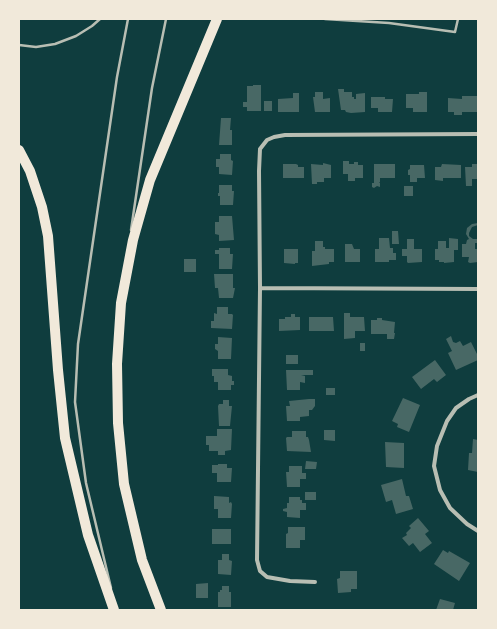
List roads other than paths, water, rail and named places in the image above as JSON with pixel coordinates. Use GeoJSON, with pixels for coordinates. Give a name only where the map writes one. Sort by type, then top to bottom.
{"type":"FeatureCollection","features":[{"type":"Feature","properties":{"kind":"highway"},"geometry":{"type":"LineString","coordinates":[[161,610],[142,560],[124,484],[118,423],[117,364],[122,301],[133,240],[150,180],[217,19]]}},
{"type":"Feature","properties":{"kind":"highway"},"geometry":{"type":"LineString","coordinates":[[19,150],[30,171],[42,207],[48,236],[58,370],[65,438],[88,535],[116,610]]}},
{"type":"Feature","properties":{"kind":"street"},"geometry":{"type":"LineString","coordinates":[[315,582],[290,581],[267,577],[260,571],[257,560],[260,149],[267,140],[285,135],[478,134]]}},
{"type":"Feature","properties":{"kind":"street"},"geometry":{"type":"LineString","coordinates":[[260,288],[478,289]]}},
{"type":"Feature","properties":{"kind":"street"},"geometry":{"type":"LineString","coordinates":[[478,395],[456,408],[446,421],[437,446],[434,466],[440,490],[450,508],[467,524],[478,531]]}},
{"type":"Feature","properties":{"kind":"lane"},"geometry":{"type":"LineString","coordinates":[[19,45],[36,47],[55,44],[76,36],[100,19]]}},
{"type":"Feature","properties":{"kind":"lane"},"geometry":{"type":"LineString","coordinates":[[116,610],[86,482],[75,402],[78,344],[128,19]]}},
{"type":"Feature","properties":{"kind":"lane"},"geometry":{"type":"LineString","coordinates":[[122,301],[138,179],[150,103],[166,19]]}},
{"type":"Feature","properties":{"kind":"lane"},"geometry":{"type":"LineString","coordinates":[[324,19],[389,22],[455,32],[458,19]]}}]}
